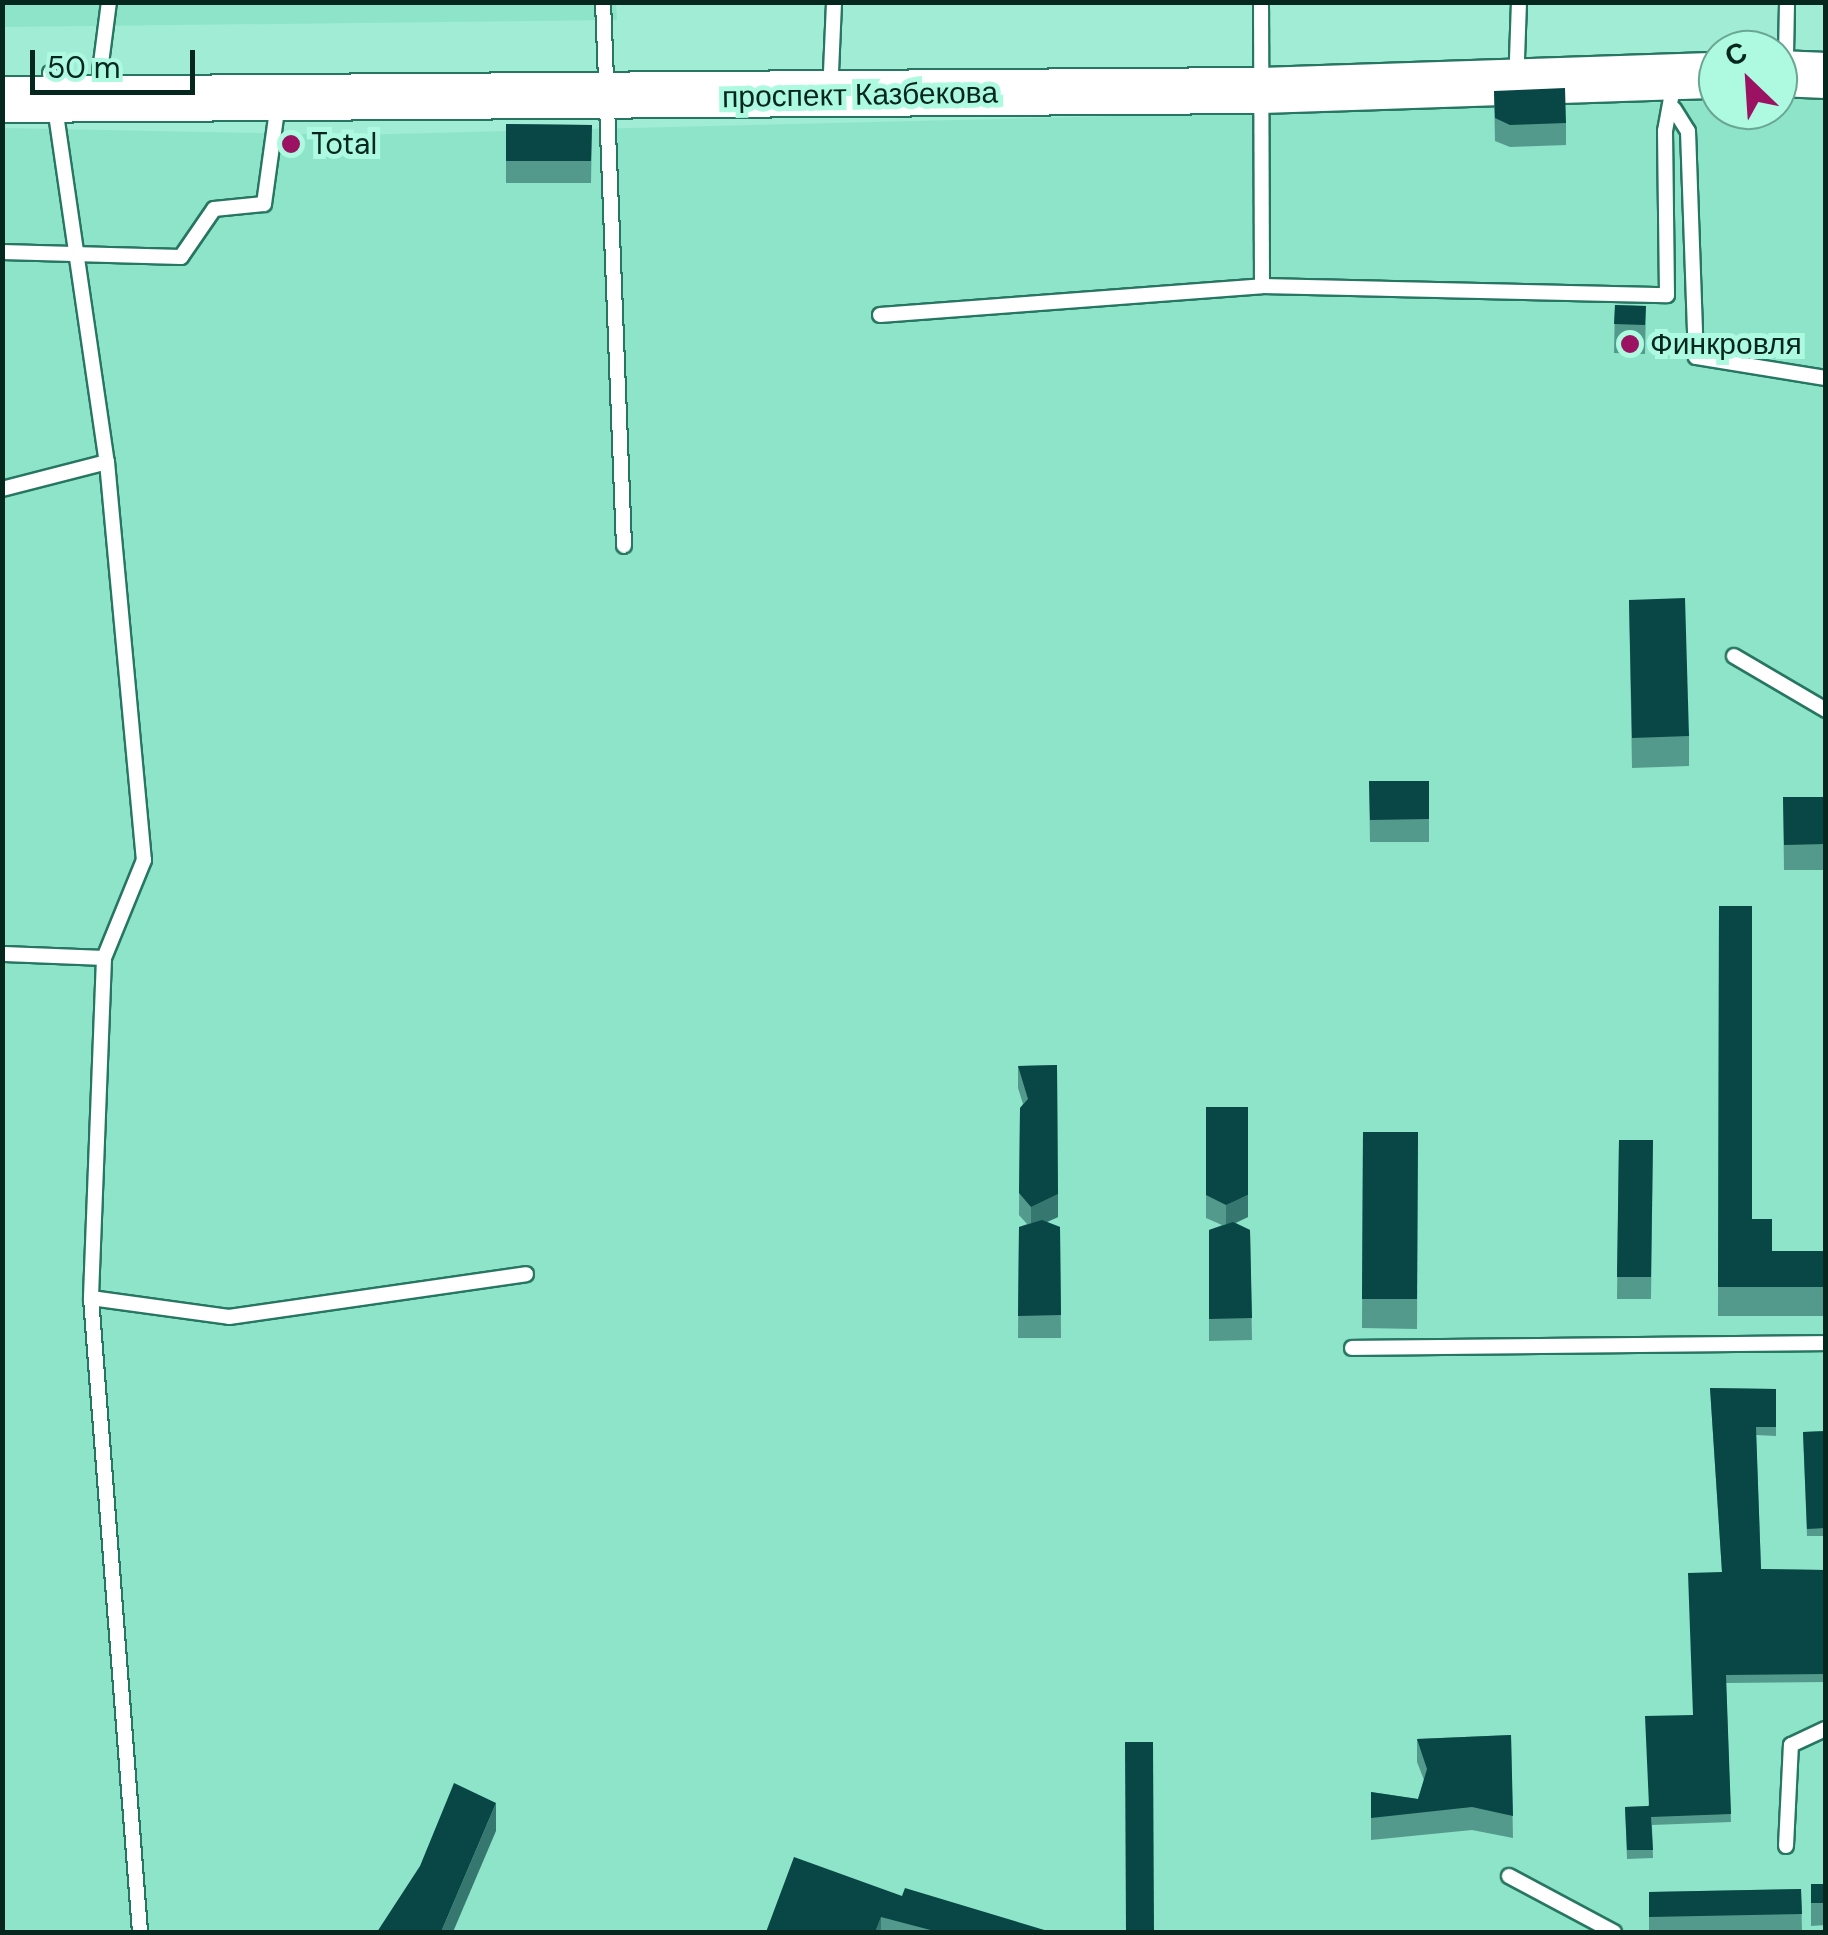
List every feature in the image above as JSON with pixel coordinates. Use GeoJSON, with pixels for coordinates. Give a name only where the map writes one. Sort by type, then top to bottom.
{"type":"FeatureCollection","features":[{"type":"Feature","properties":{"kind":"highway","name":"проспект Казбекова"},"geometry":{"type":"LineString","coordinates":[[2,99],[54,88],[100,71],[603,87],[1261,78],[1517,59],[1698,56]]}},
{"type":"Feature","properties":{"kind":"highway","name":"проспект Казбекова"},"geometry":{"type":"LineString","coordinates":[[2,72],[54,88],[278,100],[603,87],[831,72],[1689,87]]}},
{"type":"Feature","properties":{"kind":"lane"},"geometry":{"type":"LineString","coordinates":[[100,71],[109,2]]}},
{"type":"Feature","properties":{"kind":"lane"},"geometry":{"type":"LineString","coordinates":[[603,2],[603,87],[624,546]]}},
{"type":"Feature","properties":{"kind":"lane"},"geometry":{"type":"LineString","coordinates":[[831,72],[834,2]]}},
{"type":"Feature","properties":{"kind":"lane"},"geometry":{"type":"LineString","coordinates":[[1261,2],[1262,286]]}},
{"type":"Feature","properties":{"kind":"lane"},"geometry":{"type":"LineString","coordinates":[[1517,59],[1519,2]]}},
{"type":"Feature","properties":{"kind":"lane"},"geometry":{"type":"LineString","coordinates":[[1787,2],[1803,61]]}},
{"type":"Feature","properties":{"kind":"lane"},"geometry":{"type":"LineString","coordinates":[[880,315],[1262,286],[1667,295],[1665,131],[1689,87]]}},
{"type":"Feature","properties":{"kind":"lane"},"geometry":{"type":"LineString","coordinates":[[1689,87],[1696,357],[1826,378]]}},
{"type":"Feature","properties":{"kind":"lane"},"geometry":{"type":"LineString","coordinates":[[54,88],[106,462],[144,860],[104,958],[90,1298],[140,1932]]}},
{"type":"Feature","properties":{"kind":"lane"},"geometry":{"type":"LineString","coordinates":[[2,252],[181,257],[214,209],[264,204],[278,100]]}},
{"type":"Feature","properties":{"kind":"lane"},"geometry":{"type":"LineString","coordinates":[[2,488],[106,462]]}},
{"type":"Feature","properties":{"kind":"lane"},"geometry":{"type":"LineString","coordinates":[[1734,656],[1826,710]]}},
{"type":"Feature","properties":{"kind":"lane"},"geometry":{"type":"LineString","coordinates":[[2,954],[104,958]]}},
{"type":"Feature","properties":{"kind":"lane"},"geometry":{"type":"LineString","coordinates":[[90,1298],[229,1317],[526,1274]]}},
{"type":"Feature","properties":{"kind":"lane"},"geometry":{"type":"LineString","coordinates":[[1352,1348],[1826,1343]]}},
{"type":"Feature","properties":{"kind":"lane"},"geometry":{"type":"LineString","coordinates":[[1786,1846],[1791,1745],[1826,1730]]}},
{"type":"Feature","properties":{"kind":"lane"},"geometry":{"type":"LineString","coordinates":[[1509,1876],[1614,1932]]}},
{"type":"Feature","properties":{"kind":"shaded area"},"geometry":{"type":"Polygon","coordinates":[[[3,2],[616,2],[617,20],[3,27],[3,2]]]}},
{"type":"Feature","properties":{"kind":"shaded area"},"geometry":{"type":"Polygon","coordinates":[[[1825,98],[1825,1932],[3,1932],[3,128],[352,135],[1698,101],[1698,130],[1798,130],[1798,99],[1825,98]]]}},
{"type":"Feature","properties":{"kind":"building"},"geometry":{"type":"Polygon","coordinates":[[[1565,88],[1566,123],[1510,125],[1495,118],[1494,91],[1565,88]]]}},
{"type":"Feature","properties":{"kind":"building"},"geometry":{"type":"Polygon","coordinates":[[[506,124],[592,125],[591,161],[506,161],[506,124]]]}},
{"type":"Feature","properties":{"kind":"building"},"geometry":{"type":"Polygon","coordinates":[[[1615,305],[1646,306],[1645,325],[1614,324],[1615,305]]]}},
{"type":"Feature","properties":{"kind":"building"},"geometry":{"type":"Polygon","coordinates":[[[1685,598],[1689,736],[1632,738],[1629,600],[1685,598]]]}},
{"type":"Feature","properties":{"kind":"building"},"geometry":{"type":"Polygon","coordinates":[[[1369,781],[1429,781],[1429,819],[1370,820],[1369,781]]]}},
{"type":"Feature","properties":{"kind":"building"},"geometry":{"type":"Polygon","coordinates":[[[1783,797],[1826,797],[1826,844],[1784,845],[1783,797]]]}},
{"type":"Feature","properties":{"kind":"building"},"geometry":{"type":"Polygon","coordinates":[[[1719,906],[1752,906],[1752,1219],[1772,1219],[1772,1251],[1826,1251],[1826,1287],[1718,1287],[1719,906]]]}},
{"type":"Feature","properties":{"kind":"building"},"geometry":{"type":"Polygon","coordinates":[[[1057,1065],[1058,1194],[1031,1207],[1019,1193],[1020,1108],[1028,1099],[1018,1066],[1057,1065]]]}},
{"type":"Feature","properties":{"kind":"building"},"geometry":{"type":"Polygon","coordinates":[[[1206,1107],[1248,1107],[1248,1195],[1226,1205],[1206,1195],[1206,1107]]]}},
{"type":"Feature","properties":{"kind":"building"},"geometry":{"type":"Polygon","coordinates":[[[1363,1132],[1418,1132],[1417,1299],[1362,1299],[1363,1132]]]}},
{"type":"Feature","properties":{"kind":"building"},"geometry":{"type":"Polygon","coordinates":[[[1619,1140],[1653,1140],[1651,1277],[1617,1277],[1619,1140]]]}},
{"type":"Feature","properties":{"kind":"building"},"geometry":{"type":"Polygon","coordinates":[[[1042,1220],[1060,1227],[1061,1315],[1018,1316],[1019,1227],[1042,1220]]]}},
{"type":"Feature","properties":{"kind":"building"},"geometry":{"type":"Polygon","coordinates":[[[1233,1222],[1250,1230],[1252,1318],[1209,1319],[1209,1230],[1233,1222]]]}},
{"type":"Feature","properties":{"kind":"building"},"geometry":{"type":"Polygon","coordinates":[[[1710,1388],[1776,1389],[1776,1427],[1756,1427],[1761,1569],[1826,1570],[1826,1674],[1726,1675],[1731,1814],[1651,1817],[1653,1850],[1627,1850],[1625,1807],[1649,1806],[1645,1716],[1693,1715],[1688,1573],[1722,1572],[1710,1388]]]}},
{"type":"Feature","properties":{"kind":"building"},"geometry":{"type":"Polygon","coordinates":[[[1826,1431],[1826,1528],[1807,1529],[1803,1432],[1826,1431]]]}},
{"type":"Feature","properties":{"kind":"building"},"geometry":{"type":"Polygon","coordinates":[[[1511,1735],[1513,1816],[1472,1807],[1371,1818],[1371,1792],[1418,1799],[1427,1769],[1417,1739],[1511,1735]]]}},
{"type":"Feature","properties":{"kind":"building"},"geometry":{"type":"Polygon","coordinates":[[[1125,1742],[1153,1742],[1154,1932],[1126,1932],[1125,1742]]]}},
{"type":"Feature","properties":{"kind":"building"},"geometry":{"type":"Polygon","coordinates":[[[454,1783],[496,1803],[441,1932],[377,1932],[420,1866],[454,1783]]]}},
{"type":"Feature","properties":{"kind":"building"},"geometry":{"type":"Polygon","coordinates":[[[794,1857],[902,1896],[905,1888],[1051,1932],[938,1932],[881,1917],[875,1932],[766,1932],[794,1857]]]}},
{"type":"Feature","properties":{"kind":"building"},"geometry":{"type":"Polygon","coordinates":[[[1811,1884],[1826,1884],[1826,1903],[1811,1903],[1811,1884]]]}},
{"type":"Feature","properties":{"kind":"building"},"geometry":{"type":"Polygon","coordinates":[[[1801,1889],[1802,1914],[1649,1917],[1649,1892],[1801,1889]]]}},
{"type":"Feature","properties":{"kind":"place","name":"Total"},"geometry":{"type":"Point","coordinates":[291,144]}},
{"type":"Feature","properties":{"kind":"place","name":"Финкровля"},"geometry":{"type":"Point","coordinates":[1630,344]}}]}
